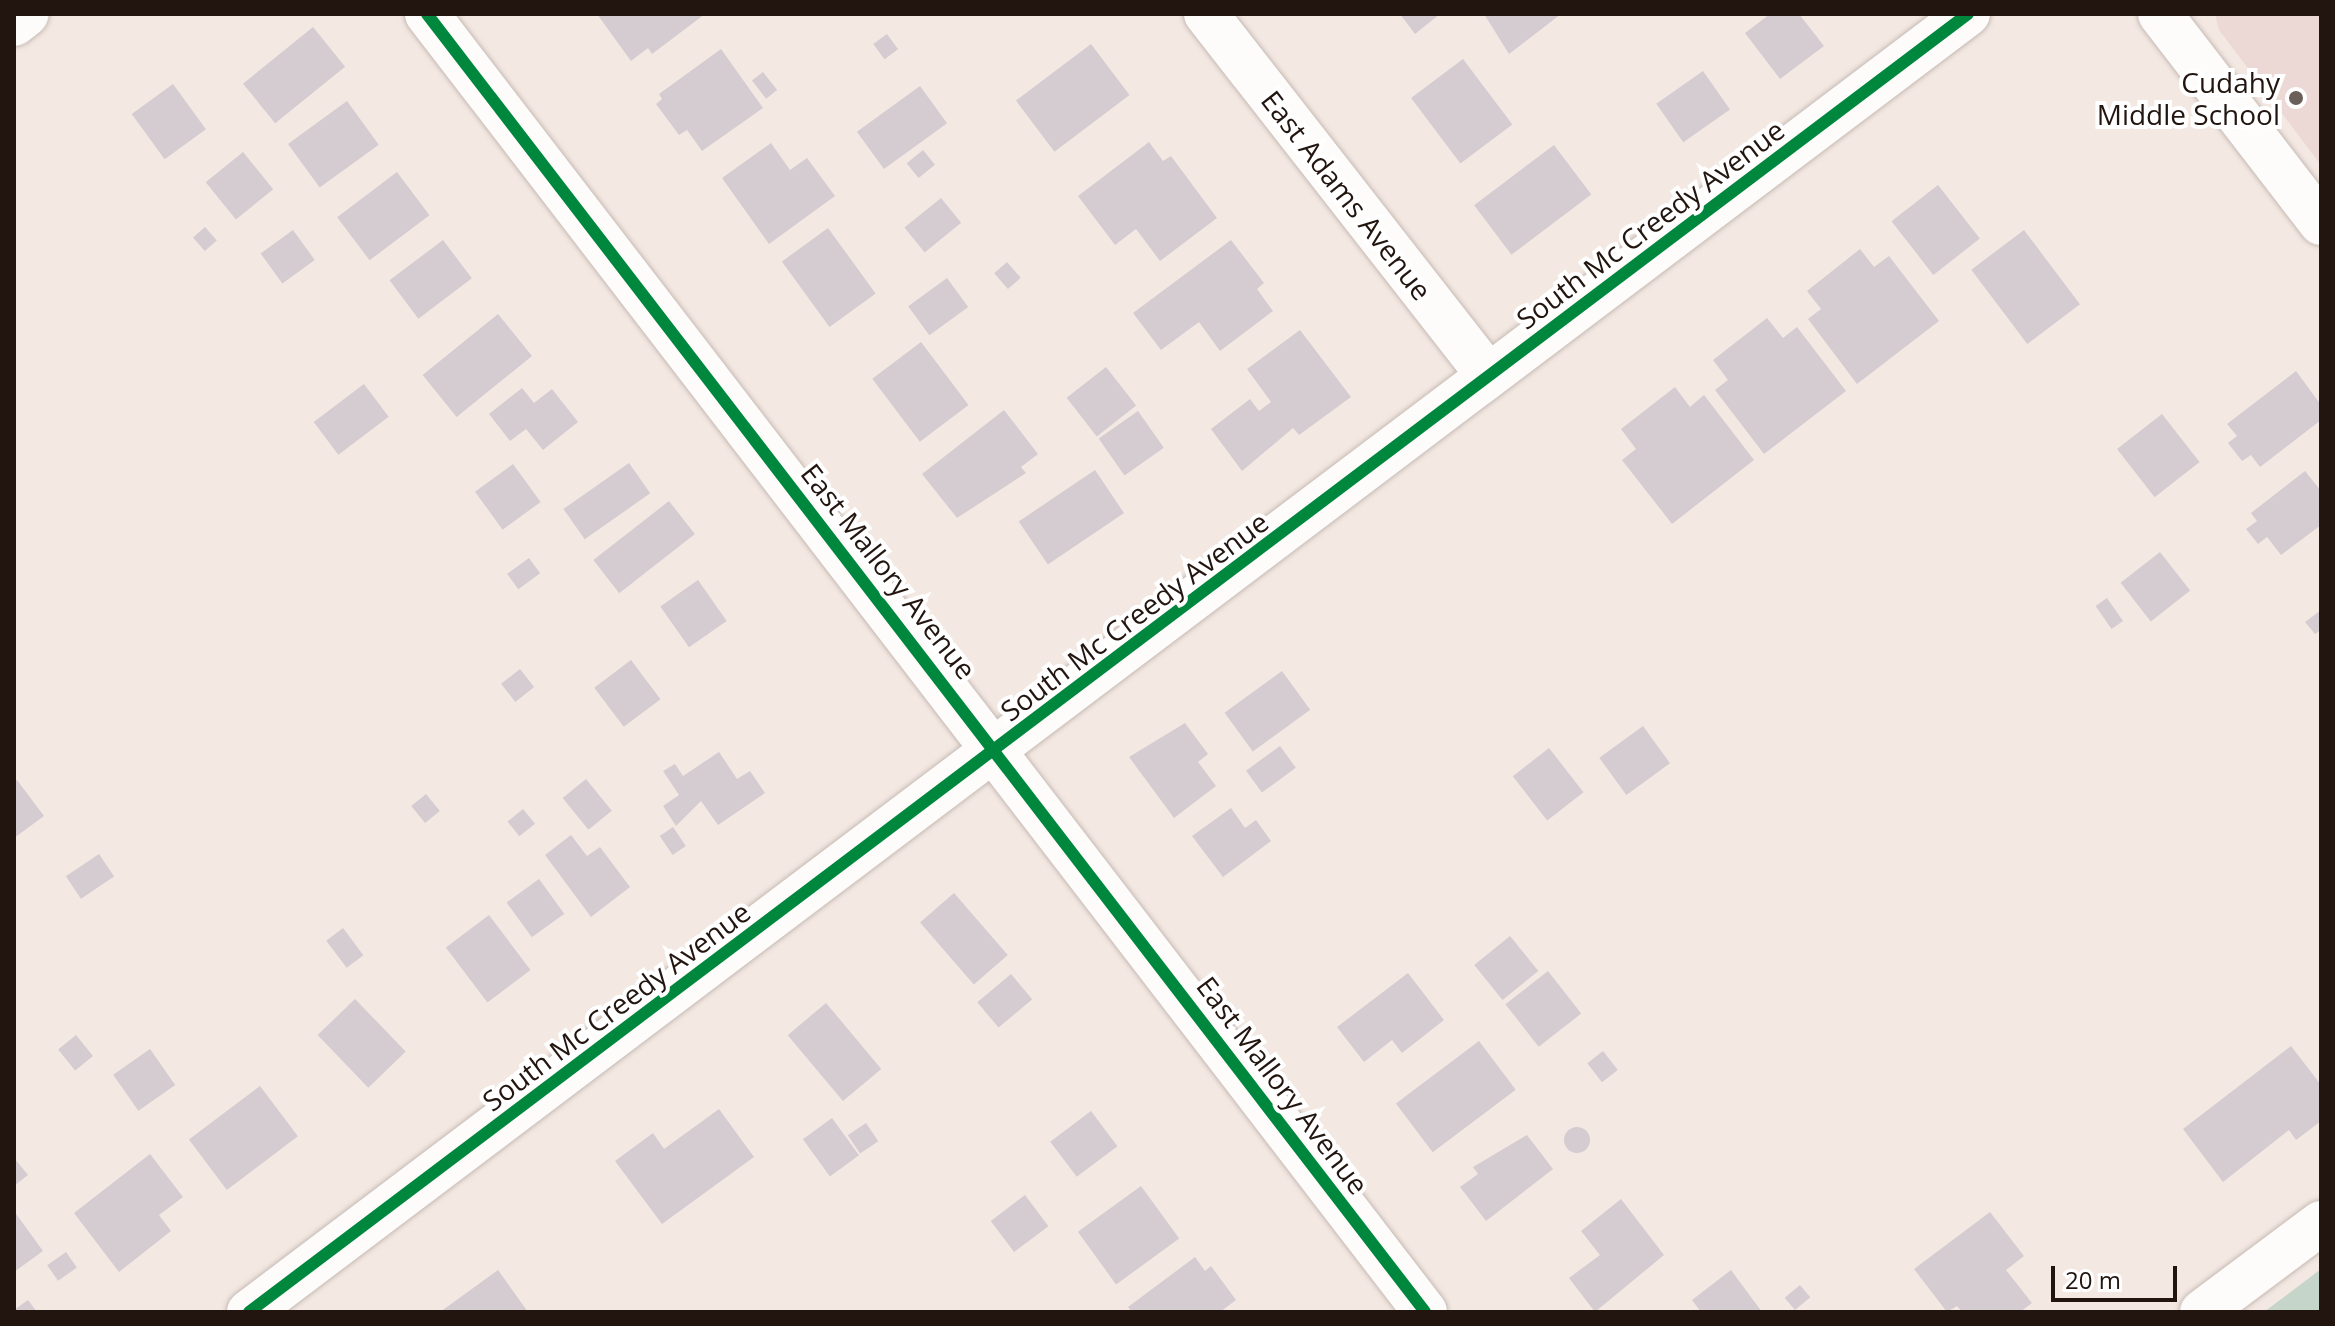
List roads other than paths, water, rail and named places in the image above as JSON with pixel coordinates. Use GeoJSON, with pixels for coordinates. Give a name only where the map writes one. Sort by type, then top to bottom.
{"type":"FeatureCollection","features":[{"type":"Feature","properties":{"kind":"street"},"geometry":{"type":"LineString","coordinates":[[14,24],[27,14]]}},
{"type":"Feature","properties":{"kind":"street","name":"East Mallory Avenue"},"geometry":{"type":"LineString","coordinates":[[427,14],[997,750],[1425,1312]]}},
{"type":"Feature","properties":{"kind":"street","name":"East Adams Avenue"},"geometry":{"type":"LineString","coordinates":[[1206,14],[1489,376]]}},
{"type":"Feature","properties":{"kind":"street","name":"South Mc Creedy Avenue"},"geometry":{"type":"LineString","coordinates":[[249,1312],[1968,14]]}},
{"type":"Feature","properties":{"kind":"street"},"geometry":{"type":"LineString","coordinates":[[2160,14],[2321,223]]}},
{"type":"Feature","properties":{"kind":"street"},"geometry":{"type":"LineString","coordinates":[[2202,1312],[2321,1223]]}},
{"type":"Feature","properties":{"kind":"place","name":"Cudahy Middle School"},"geometry":{"type":"Point","coordinates":[2296,98]}}]}
